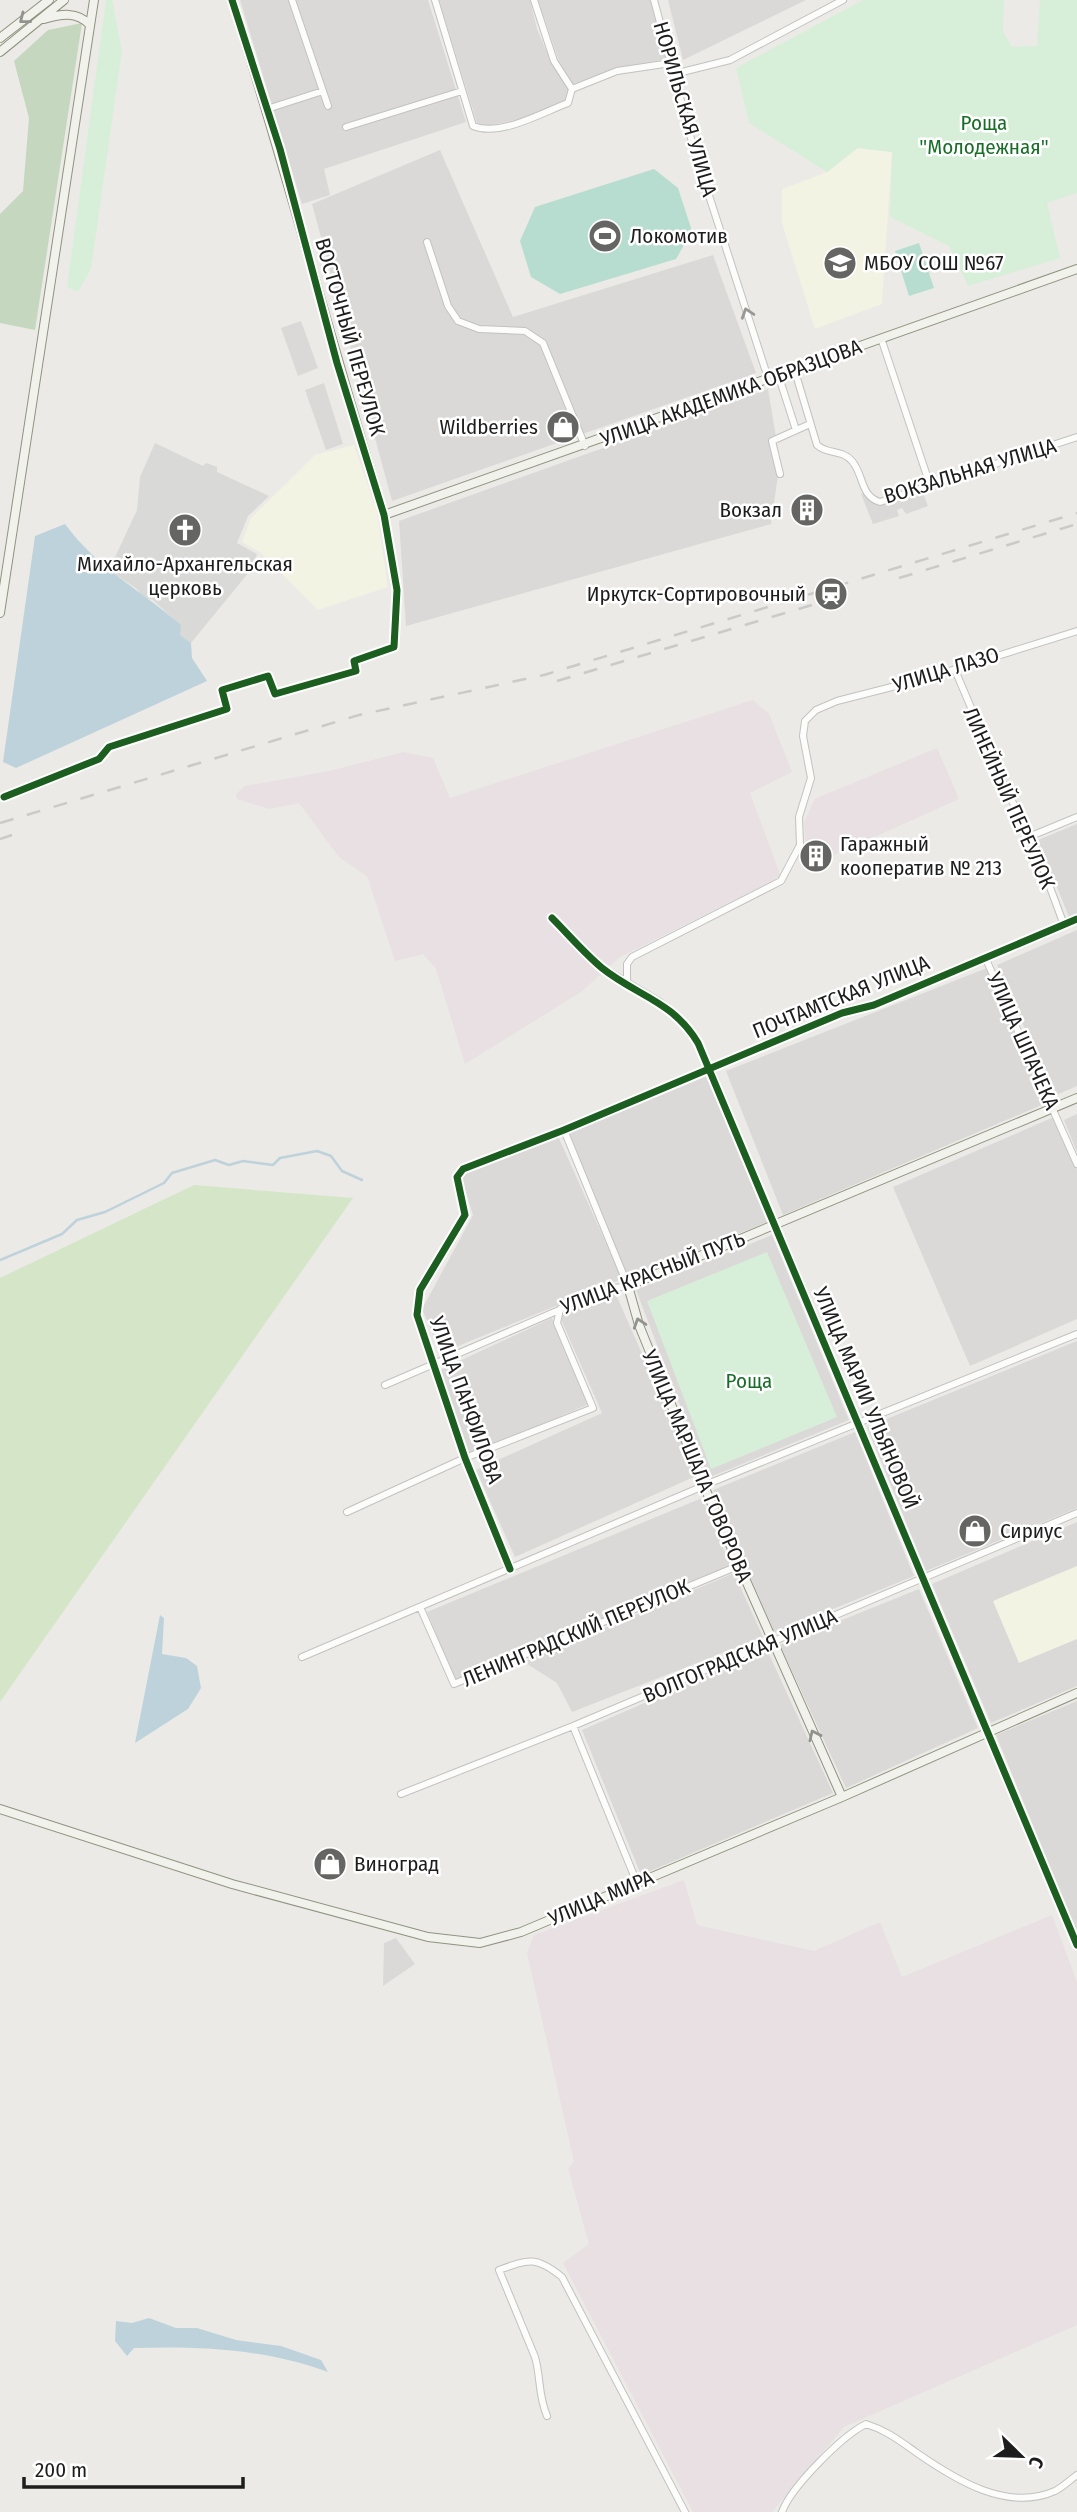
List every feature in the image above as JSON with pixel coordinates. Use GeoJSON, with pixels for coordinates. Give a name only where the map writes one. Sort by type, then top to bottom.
{"type":"FeatureCollection","features":[{"type":"Feature","properties":{"kind":"street"},"geometry":{"type":"LineString","coordinates":[[0,38],[49,0]]}},
{"type":"Feature","properties":{"kind":"street"},"geometry":{"type":"LineString","coordinates":[[0,52],[64,0]]}},
{"type":"Feature","properties":{"kind":"street"},"geometry":{"type":"LineString","coordinates":[[0,613],[94,0]]}},
{"type":"Feature","properties":{"kind":"street","name":"ВОСТОЧНЫЙ ПЕРЕУЛОК"},"geometry":{"type":"LineString","coordinates":[[4,797],[99,759],[109,747],[227,709],[222,690],[268,676],[275,694],[356,671],[354,661],[394,647],[397,590],[384,515],[337,363],[267,109],[232,0]]}},
{"type":"Feature","properties":{"kind":"street"},"geometry":{"type":"LineString","coordinates":[[292,0],[328,106]]}},
{"type":"Feature","properties":{"kind":"street"},"geometry":{"type":"LineString","coordinates":[[435,0],[472,126],[484,130],[521,121],[568,103],[572,89],[554,61],[534,0]]}},
{"type":"Feature","properties":{"kind":"street","name":"НОРИЛЬСКАЯ УЛИЦА"},"geometry":{"type":"LineString","coordinates":[[654,0],[693,146],[768,378]]}},
{"type":"Feature","properties":{"kind":"street"},"geometry":{"type":"LineString","coordinates":[[674,75],[730,61],[843,0]]}},
{"type":"Feature","properties":{"kind":"street"},"geometry":{"type":"LineString","coordinates":[[41,20],[68,15],[85,20],[90,25]]}},
{"type":"Feature","properties":{"kind":"street"},"geometry":{"type":"LineString","coordinates":[[572,89],[617,71],[671,64]]}},
{"type":"Feature","properties":{"kind":"street"},"geometry":{"type":"LineString","coordinates":[[346,127],[462,91]]}},
{"type":"Feature","properties":{"kind":"street"},"geometry":{"type":"LineString","coordinates":[[267,109],[323,92]]}},
{"type":"Feature","properties":{"kind":"street"},"geometry":{"type":"LineString","coordinates":[[427,242],[449,306],[458,321],[480,330],[525,331],[543,343],[586,446]]}},
{"type":"Feature","properties":{"kind":"street","name":"УЛИЦА АКАДЕМИКА ОБРАЗЦОВА"},"geometry":{"type":"LineString","coordinates":[[384,515],[586,446],[778,374],[1077,269]]}},
{"type":"Feature","properties":{"kind":"street"},"geometry":{"type":"LineString","coordinates":[[881,338],[930,485]]}},
{"type":"Feature","properties":{"kind":"street"},"geometry":{"type":"LineString","coordinates":[[780,474],[772,441],[810,424],[794,369]]}},
{"type":"Feature","properties":{"kind":"street"},"geometry":{"type":"LineString","coordinates":[[778,374],[796,430]]}},
{"type":"Feature","properties":{"kind":"street","name":"ВОКЗАЛЬНАЯ УЛИЦА"},"geometry":{"type":"LineString","coordinates":[[810,424],[821,449],[841,453],[855,464],[866,492],[880,502],[1077,437]]}},
{"type":"Feature","properties":{"kind":"street","name":"УЛИЦА ЛАЗО"},"geometry":{"type":"LineString","coordinates":[[627,983],[627,964],[632,957],[781,880],[792,866],[800,845],[799,817],[811,778],[803,736],[805,721],[816,710],[837,701],[955,670],[1077,631]]}},
{"type":"Feature","properties":{"kind":"street","name":"ЛИНЕЙНЫЙ ПЕРЕУЛОК"},"geometry":{"type":"LineString","coordinates":[[955,670],[1000,779],[1031,836],[1064,925]]}},
{"type":"Feature","properties":{"kind":"street"},"geometry":{"type":"LineString","coordinates":[[1031,836],[1077,817]]}},
{"type":"Feature","properties":{"kind":"street","name":"УЛИЦА МАРИИ УЛЬЯНОВОЙ"},"geometry":{"type":"LineString","coordinates":[[552,918],[603,968],[683,1021],[711,1070],[1076,1945]]}},
{"type":"Feature","properties":{"kind":"street","name":"ПОЧТАМТСКАЯ УЛИЦА"},"geometry":{"type":"LineString","coordinates":[[463,1169],[711,1070],[842,1013],[874,1005],[1077,919]]}},
{"type":"Feature","properties":{"kind":"street","name":"УЛИЦА ШПАЧЕКА"},"geometry":{"type":"LineString","coordinates":[[985,957],[1077,1164]]}},
{"type":"Feature","properties":{"kind":"street","name":"УЛИЦА КРАСНЫЙ ПУТЬ"},"geometry":{"type":"LineString","coordinates":[[385,1385],[608,1289],[628,1286],[1077,1098]]}},
{"type":"Feature","properties":{"kind":"street","name":"УЛИЦА МАРШАЛА ГОВОРОВА"},"geometry":{"type":"LineString","coordinates":[[564,1130],[628,1286],[639,1325],[704,1486],[842,1797]]}},
{"type":"Feature","properties":{"kind":"street","name":"УЛИЦА ПАНФИЛОВА"},"geometry":{"type":"LineString","coordinates":[[463,1169],[457,1177],[465,1216],[420,1290],[416,1315],[465,1458],[510,1569]]}},
{"type":"Feature","properties":{"kind":"street"},"geometry":{"type":"LineString","coordinates":[[347,1512],[465,1458],[593,1408],[557,1323],[560,1309]]}},
{"type":"Feature","properties":{"kind":"street"},"geometry":{"type":"LineString","coordinates":[[302,1657],[704,1486],[1077,1334]]}},
{"type":"Feature","properties":{"kind":"street","name":"ВОЛГОГРАДСКАЯ УЛИЦА"},"geometry":{"type":"LineString","coordinates":[[401,1794],[573,1726],[1077,1513]]}},
{"type":"Feature","properties":{"kind":"street","name":"ЛЕНИНГРАДСКИЙ ПЕРЕУЛОК"},"geometry":{"type":"LineString","coordinates":[[420,1607],[454,1684],[738,1566]]}},
{"type":"Feature","properties":{"kind":"street","name":"УЛИЦА МИРА"},"geometry":{"type":"LineString","coordinates":[[0,1809],[286,1899],[462,1943],[505,1938],[842,1797],[1077,1693]]}},
{"type":"Feature","properties":{"kind":"street"},"geometry":{"type":"LineString","coordinates":[[573,1726],[637,1883]]}},
{"type":"Feature","properties":{"kind":"street"},"geometry":{"type":"LineString","coordinates":[[547,2416],[539,2399],[539,2372],[535,2357],[499,2270],[528,2260],[539,2262],[562,2277],[685,2512]]}},
{"type":"Feature","properties":{"kind":"street"},"geometry":{"type":"LineString","coordinates":[[782,2512],[796,2490],[832,2449],[851,2431],[866,2424],[899,2439],[929,2461],[985,2493],[1039,2497],[1058,2490],[1075,2479]]}},
{"type":"Feature","properties":{"kind":"shaded area"},"geometry":{"type":"Polygon","coordinates":[[[240,0],[428,0],[466,122],[324,169],[330,195],[302,204],[240,0]]]}},
{"type":"Feature","properties":{"kind":"shaded area"},"geometry":{"type":"Polygon","coordinates":[[[439,0],[530,0],[537,29],[551,62],[570,90],[567,102],[520,119],[486,126],[477,123],[439,0]]]}},
{"type":"Feature","properties":{"kind":"shaded area"},"geometry":{"type":"Polygon","coordinates":[[[538,0],[650,0],[667,59],[615,69],[573,84],[559,61],[538,0]]]}},
{"type":"Feature","properties":{"kind":"shaded area"},"geometry":{"type":"Polygon","coordinates":[[[668,0],[806,0],[683,60],[668,0]]]}},
{"type":"Feature","properties":{"kind":"shaded area","name":"МБОУ СОШ №67"},"geometry":{"type":"Polygon","coordinates":[[[858,148],[892,152],[882,304],[815,329],[782,223],[782,189],[827,172],[858,148]]]}},
{"type":"Feature","properties":{"kind":"shaded area"},"geometry":{"type":"Polygon","coordinates":[[[440,150],[513,317],[713,255],[756,373],[392,501],[312,204],[440,150]]]}},
{"type":"Feature","properties":{"kind":"shaded area"},"geometry":{"type":"Polygon","coordinates":[[[301,321],[318,368],[298,376],[281,328],[301,321]]]}},
{"type":"Feature","properties":{"kind":"shaded area"},"geometry":{"type":"Polygon","coordinates":[[[324,383],[343,444],[326,450],[305,390],[324,383]]]}},
{"type":"Feature","properties":{"kind":"shaded area"},"geometry":{"type":"Polygon","coordinates":[[[768,389],[780,461],[771,524],[406,626],[399,521],[768,389]]]}},
{"type":"Feature","properties":{"kind":"shaded area","name":"Михайло-Архангельская церковь"},"geometry":{"type":"Polygon","coordinates":[[[155,443],[203,466],[206,463],[217,467],[217,472],[269,496],[248,516],[237,543],[257,554],[249,572],[191,643],[180,635],[180,625],[153,600],[143,597],[137,589],[109,570],[137,510],[140,477],[155,443]]]}},
{"type":"Feature","properties":{"kind":"shaded area"},"geometry":{"type":"Polygon","coordinates":[[[354,445],[377,512],[388,587],[318,610],[261,553],[242,542],[251,518],[315,455],[354,445]]]}},
{"type":"Feature","properties":{"kind":"shaded area"},"geometry":{"type":"Polygon","coordinates":[[[921,488],[928,506],[906,514],[902,508],[897,510],[899,516],[873,524],[861,494],[866,493],[880,502],[921,488]]]}},
{"type":"Feature","properties":{"kind":"shaded area"},"geometry":{"type":"Polygon","coordinates":[[[753,700],[769,714],[792,772],[750,793],[781,877],[620,957],[581,992],[465,1064],[436,969],[423,954],[395,961],[367,876],[339,857],[299,803],[269,809],[237,799],[236,794],[245,786],[334,770],[403,752],[433,758],[450,798],[753,700]]]}},
{"type":"Feature","properties":{"kind":"shaded area","name":"Гаражный кооператив № 213"},"geometry":{"type":"Polygon","coordinates":[[[937,748],[959,799],[812,865],[806,852],[804,822],[815,799],[937,748]]]}},
{"type":"Feature","properties":{"kind":"shaded area"},"geometry":{"type":"Polygon","coordinates":[[[1077,824],[1077,913],[1069,917],[1038,840],[1077,824]]]}},
{"type":"Feature","properties":{"kind":"shaded area"},"geometry":{"type":"Polygon","coordinates":[[[1077,930],[1077,1086],[1054,1096],[997,965],[1077,930]]]}},
{"type":"Feature","properties":{"kind":"shaded area"},"geometry":{"type":"Polygon","coordinates":[[[987,968],[1044,1104],[783,1215],[726,1071],[987,968]]]}},
{"type":"Feature","properties":{"kind":"shaded area"},"geometry":{"type":"Polygon","coordinates":[[[707,1076],[767,1222],[631,1278],[627,1276],[569,1133],[707,1076]]]}},
{"type":"Feature","properties":{"kind":"shaded area"},"geometry":{"type":"Polygon","coordinates":[[[1077,1114],[1077,1152],[1064,1120],[1077,1114]]]}},
{"type":"Feature","properties":{"kind":"shaded area"},"geometry":{"type":"Polygon","coordinates":[[[1054,1117],[1077,1170],[1077,1319],[970,1366],[893,1187],[1054,1117]]]}},
{"type":"Feature","properties":{"kind":"shaded area"},"geometry":{"type":"Polygon","coordinates":[[[558,1136],[622,1279],[441,1353],[422,1309],[473,1215],[460,1173],[558,1136]]]}},
{"type":"Feature","properties":{"kind":"shaded area","name":"Роща"},"geometry":{"type":"Polygon","coordinates":[[[772,1235],[849,1420],[708,1478],[636,1290],[772,1235]]]}},
{"type":"Feature","properties":{"kind":"shaded area"},"geometry":{"type":"Polygon","coordinates":[[[614,1290],[696,1476],[515,1557],[476,1470],[602,1413],[559,1315],[614,1290]]]}},
{"type":"Feature","properties":{"kind":"shaded area"},"geometry":{"type":"Polygon","coordinates":[[[552,1318],[589,1404],[470,1455],[440,1370],[552,1318]]]}},
{"type":"Feature","properties":{"kind":"shaded area"},"geometry":{"type":"Polygon","coordinates":[[[1077,1341],[1077,1508],[926,1571],[867,1427],[1077,1341]]]}},
{"type":"Feature","properties":{"kind":"shaded area"},"geometry":{"type":"Polygon","coordinates":[[[855,1432],[914,1576],[774,1633],[713,1490],[855,1432]]]}},
{"type":"Feature","properties":{"kind":"shaded area"},"geometry":{"type":"Polygon","coordinates":[[[702,1498],[731,1567],[456,1682],[427,1612],[702,1498]]]}},
{"type":"Feature","properties":{"kind":"shaded area"},"geometry":{"type":"Polygon","coordinates":[[[1077,1522],[1077,1686],[991,1723],[932,1584],[1077,1522]]]}},
{"type":"Feature","properties":{"kind":"shaded area"},"geometry":{"type":"Polygon","coordinates":[[[1077,1566],[1077,1639],[1019,1663],[993,1601],[1077,1566]]]}},
{"type":"Feature","properties":{"kind":"shaded area"},"geometry":{"type":"Polygon","coordinates":[[[734,1573],[763,1637],[572,1712],[557,1683],[524,1662],[734,1573]]]}},
{"type":"Feature","properties":{"kind":"shaded area"},"geometry":{"type":"Polygon","coordinates":[[[919,1589],[978,1728],[846,1788],[780,1645],[919,1589]]]}},
{"type":"Feature","properties":{"kind":"shaded area"},"geometry":{"type":"Polygon","coordinates":[[[767,1650],[833,1793],[641,1875],[582,1730],[767,1650]]]}},
{"type":"Feature","properties":{"kind":"shaded area"},"geometry":{"type":"Polygon","coordinates":[[[1077,1701],[1077,1932],[996,1735],[1077,1701]]]}},
{"type":"Feature","properties":{"kind":"shaded area"},"geometry":{"type":"Polygon","coordinates":[[[684,1880],[697,1925],[814,1951],[880,1922],[902,1977],[1052,1915],[1077,1982],[1077,2325],[844,2427],[772,2512],[693,2512],[563,2263],[589,2244],[568,2168],[574,2162],[527,1953],[534,1935],[684,1880]]]}},
{"type":"Feature","properties":{"kind":"shaded area"},"geometry":{"type":"Polygon","coordinates":[[[396,1938],[415,1964],[383,1986],[384,1943],[396,1938]]]}},
{"type":"Feature","properties":{"kind":"green space"},"geometry":{"type":"Polygon","coordinates":[[[106,0],[112,0],[122,51],[91,269],[78,292],[67,287],[106,0]]]}},
{"type":"Feature","properties":{"kind":"green space","name":"Роща \"Молодежная\""},"geometry":{"type":"Polygon","coordinates":[[[863,0],[1004,0],[1003,31],[1012,47],[1037,46],[1040,0],[1077,0],[1077,193],[1047,203],[1060,258],[968,286],[949,246],[890,217],[892,152],[858,148],[827,172],[749,123],[736,68],[863,0]]]}},
{"type":"Feature","properties":{"kind":"green space"},"geometry":{"type":"Polygon","coordinates":[[[82,23],[35,330],[0,323],[0,214],[23,191],[29,118],[14,61],[48,30],[82,23]]]}},
{"type":"Feature","properties":{"kind":"green space","name":"Локомотив"},"geometry":{"type":"Polygon","coordinates":[[[654,169],[678,188],[692,231],[676,259],[560,294],[531,277],[520,241],[535,207],[654,169]]]}},
{"type":"Feature","properties":{"kind":"green space"},"geometry":{"type":"Polygon","coordinates":[[[919,243],[934,288],[909,296],[895,251],[919,243]]]}},
{"type":"Feature","properties":{"kind":"green space"},"geometry":{"type":"Polygon","coordinates":[[[194,1185],[353,1198],[0,1702],[0,1278],[194,1185]]]}},
{"type":"Feature","properties":{"kind":"green space","name":"Роща"},"geometry":{"type":"Polygon","coordinates":[[[767,1252],[837,1417],[711,1469],[647,1301],[767,1252]]]}},
{"type":"Feature","properties":{"kind":"water"},"geometry":{"type":"Polygon","coordinates":[[[65,524],[105,566],[181,625],[180,635],[191,643],[192,658],[207,681],[16,768],[3,762],[35,536],[65,524]]]}},
{"type":"Feature","properties":{"kind":"water"},"geometry":{"type":"Polygon","coordinates":[[[160,1615],[164,1618],[162,1654],[186,1658],[197,1666],[201,1688],[188,1709],[135,1743],[160,1615]]]}},
{"type":"Feature","properties":{"kind":"water"},"geometry":{"type":"Polygon","coordinates":[[[149,2318],[176,2328],[197,2328],[236,2340],[281,2346],[321,2360],[328,2372],[281,2358],[208,2349],[134,2348],[127,2356],[115,2341],[116,2321],[132,2323],[149,2318]]]}},
{"type":"Feature","properties":{"kind":"waterway"},"geometry":{"type":"LineString","coordinates":[[0,1260],[62,1234],[77,1220],[105,1212],[164,1183],[172,1173],[215,1160],[229,1165],[243,1161],[273,1165],[280,1158],[317,1151],[331,1156],[342,1171],[362,1180]]}},
{"type":"Feature","properties":{"kind":"railway"},"geometry":{"type":"LineString","coordinates":[[0,823],[359,715],[544,675],[1077,513]]}},
{"type":"Feature","properties":{"kind":"railway"},"geometry":{"type":"LineString","coordinates":[[899,578],[1077,524]]}},
{"type":"Feature","properties":{"kind":"railway"},"geometry":{"type":"LineString","coordinates":[[557,681],[832,599]]}},
{"type":"Feature","properties":{"kind":"railway"},"geometry":{"type":"LineString","coordinates":[[0,839],[12,835]]}},
{"type":"Feature","properties":{"kind":"cycle path"},"geometry":{"type":"LineString","coordinates":[[4,797],[99,759],[109,747],[227,709],[222,690],[268,676],[275,694],[356,671],[354,661],[394,647],[397,590],[384,515],[337,363],[280,149],[232,0]]}},
{"type":"Feature","properties":{"kind":"cycle path"},"geometry":{"type":"LineString","coordinates":[[552,918],[602,968],[666,1008],[698,1043],[1077,1945]]}},
{"type":"Feature","properties":{"kind":"cycle path"},"geometry":{"type":"LineString","coordinates":[[510,1569],[465,1458],[417,1315],[420,1290],[465,1215],[457,1177],[463,1169],[564,1130],[842,1013],[874,1005],[1077,919]]}},
{"type":"Feature","properties":{"kind":"place","name":"Локомотив"},"geometry":{"type":"Point","coordinates":[605,236]}},
{"type":"Feature","properties":{"kind":"place","name":"МБОУ СОШ №67"},"geometry":{"type":"Point","coordinates":[840,263]}},
{"type":"Feature","properties":{"kind":"place","name":"Wildberries"},"geometry":{"type":"Point","coordinates":[563,427]}},
{"type":"Feature","properties":{"kind":"place","name":"Вокзал"},"geometry":{"type":"Point","coordinates":[807,510]}},
{"type":"Feature","properties":{"kind":"place","name":"Михайло-Архангельская церковь"},"geometry":{"type":"Point","coordinates":[185,530]}},
{"type":"Feature","properties":{"kind":"place","name":"Иркутск-Сортировочный"},"geometry":{"type":"Point","coordinates":[831,594]}},
{"type":"Feature","properties":{"kind":"place","name":"Гаражный кооператив № 213"},"geometry":{"type":"Point","coordinates":[816,856]}},
{"type":"Feature","properties":{"kind":"place","name":"Сириус"},"geometry":{"type":"Point","coordinates":[975,1531]}},
{"type":"Feature","properties":{"kind":"place","name":"Виноград"},"geometry":{"type":"Point","coordinates":[330,1864]}}]}
